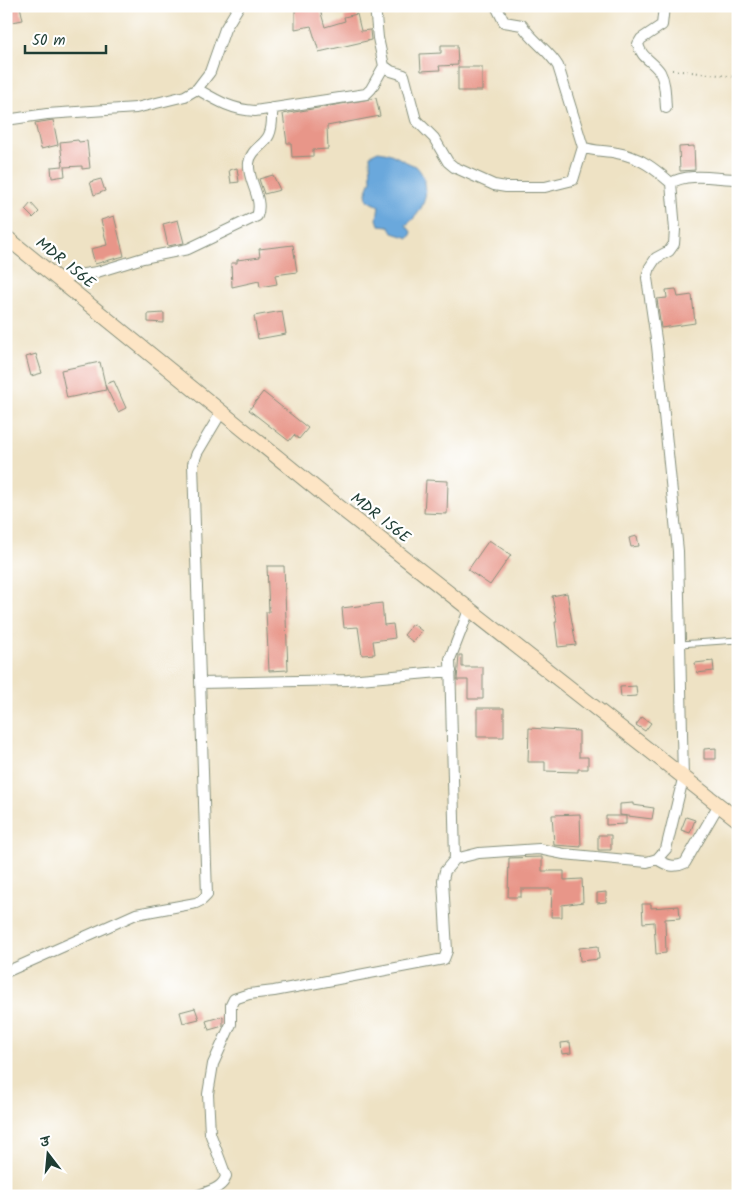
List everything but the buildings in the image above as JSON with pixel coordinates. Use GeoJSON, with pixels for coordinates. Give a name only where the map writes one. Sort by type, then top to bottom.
{"type":"FeatureCollection","features":[{"type":"Feature","properties":{"kind":"main road","name":"MDR 156E"},"geometry":{"type":"LineString","coordinates":[[6,237],[324,495],[738,820]]}},
{"type":"Feature","properties":{"kind":"street"},"geometry":{"type":"LineString","coordinates":[[6,120],[47,114],[136,108],[184,96],[197,89],[210,72],[226,29],[239,6]]}},
{"type":"Feature","properties":{"kind":"street"},"geometry":{"type":"LineString","coordinates":[[197,89],[228,107],[255,111],[366,94],[371,89],[384,66],[378,38],[375,6]]}},
{"type":"Feature","properties":{"kind":"street"},"geometry":{"type":"LineString","coordinates":[[384,66],[391,71],[404,75],[416,120],[434,138],[448,162],[454,167],[494,185],[545,187],[565,184],[573,180],[583,146],[558,66],[553,58],[534,42],[522,25],[504,22],[496,6]]}},
{"type":"Feature","properties":{"kind":"street"},"geometry":{"type":"LineString","coordinates":[[664,6],[662,26],[641,39],[638,44],[640,51],[659,70],[665,92],[666,108]]}},
{"type":"Feature","properties":{"kind":"street"},"geometry":{"type":"LineString","coordinates":[[58,278],[96,272],[143,258],[188,249],[257,216],[259,210],[258,198],[251,179],[249,163],[254,151],[270,135],[272,108]]}},
{"type":"Feature","properties":{"kind":"street"},"geometry":{"type":"LineString","coordinates":[[196,1196],[220,1187],[225,1182],[226,1176],[210,1133],[208,1094],[213,1064],[231,1024],[234,999],[249,994],[288,989],[444,959],[447,951],[443,880],[446,871],[455,859],[479,853],[539,849],[564,854],[647,862],[657,859],[666,849],[684,779],[677,542],[647,278],[650,267],[656,258],[669,251],[674,244],[675,230],[671,183],[640,159],[616,152],[590,150],[583,146]]}},
{"type":"Feature","properties":{"kind":"street"},"geometry":{"type":"LineString","coordinates":[[671,183],[677,179],[686,178],[738,179]]}},
{"type":"Feature","properties":{"kind":"street"},"geometry":{"type":"LineString","coordinates":[[6,972],[136,914],[196,903],[207,895],[193,464],[197,453],[222,411]]}},
{"type":"Feature","properties":{"kind":"street"},"geometry":{"type":"LineString","coordinates":[[455,859],[453,854],[450,659],[470,610]]}},
{"type":"Feature","properties":{"kind":"street"},"geometry":{"type":"LineString","coordinates":[[200,683],[348,680],[451,671]]}},
{"type":"Feature","properties":{"kind":"street"},"geometry":{"type":"LineString","coordinates":[[657,859],[670,866],[686,863],[718,806]]}},
{"type":"Feature","properties":{"kind":"lane"},"geometry":{"type":"LineString","coordinates":[[680,644],[738,640]]}},
{"type":"Feature","properties":{"kind":"path"},"geometry":{"type":"LineString","coordinates":[[659,70],[738,77]]}},
{"type":"Feature","properties":{"kind":"water"},"geometry":{"type":"Polygon","coordinates":[[[378,151],[388,153],[416,166],[422,173],[425,181],[426,190],[422,206],[413,220],[406,225],[412,233],[409,238],[393,233],[389,226],[379,225],[377,219],[379,206],[367,200],[366,193],[371,180],[370,155],[378,151]]]}}]}
